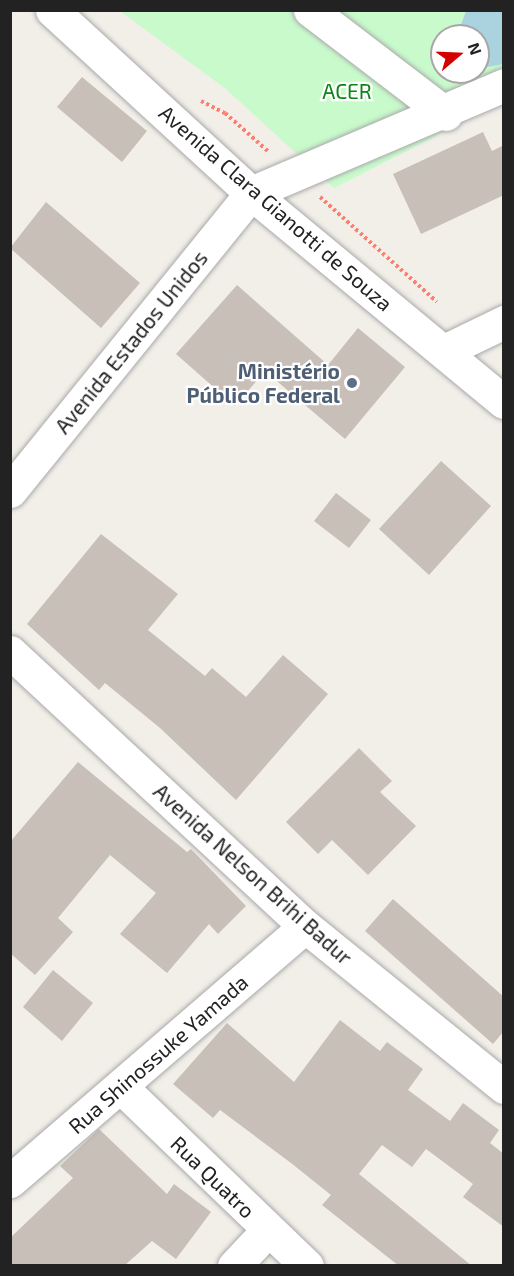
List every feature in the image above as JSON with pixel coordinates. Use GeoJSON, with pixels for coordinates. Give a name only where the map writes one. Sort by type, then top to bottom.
{"type":"FeatureCollection","features":[{"type":"Feature","properties":{"kind":"street","name":"Avenida Clara Gianotti de Souza"},"geometry":{"type":"LineString","coordinates":[[52,10],[251,193],[504,402]]}},
{"type":"Feature","properties":{"kind":"street"},"geometry":{"type":"LineString","coordinates":[[310,10],[446,114]]}},
{"type":"Feature","properties":{"kind":"street"},"geometry":{"type":"LineString","coordinates":[[251,193],[446,114],[504,85]]}},
{"type":"Feature","properties":{"kind":"street","name":"Avenida Estados Unidos"},"geometry":{"type":"LineString","coordinates":[[10,491],[251,193]]}},
{"type":"Feature","properties":{"kind":"street"},"geometry":{"type":"LineString","coordinates":[[444,351],[504,322]]}},
{"type":"Feature","properties":{"kind":"street","name":"Avenida Nelson Brihi Badur"},"geometry":{"type":"LineString","coordinates":[[10,652],[305,926],[504,1088]]}},
{"type":"Feature","properties":{"kind":"street","name":"Rua Shinossuke Yamada"},"geometry":{"type":"LineString","coordinates":[[10,1181],[305,926]]}},
{"type":"Feature","properties":{"kind":"street","name":"Rua Quatro"},"geometry":{"type":"LineString","coordinates":[[121,1087],[307,1266]]}},
{"type":"Feature","properties":{"kind":"street"},"geometry":{"type":"LineString","coordinates":[[234,1266],[267,1230]]}},
{"type":"Feature","properties":{"kind":"green space","name":"ACER"},"geometry":{"type":"Polygon","coordinates":[[[120,11],[503,11],[503,102],[334,188],[226,89],[120,11]]]}},
{"type":"Feature","properties":{"kind":"water"},"geometry":{"type":"Polygon","coordinates":[[[466,11],[503,11],[503,64],[490,67],[490,24],[461,24],[466,11]]]}},
{"type":"Feature","properties":{"kind":"building"},"geometry":{"type":"Polygon","coordinates":[[[82,77],[147,131],[122,162],[57,107],[82,77]]]}},
{"type":"Feature","properties":{"kind":"building"},"geometry":{"type":"Polygon","coordinates":[[[483,132],[492,151],[504,145],[504,195],[421,234],[393,174],[483,132]]]}},
{"type":"Feature","properties":{"kind":"building"},"geometry":{"type":"Polygon","coordinates":[[[46,202],[140,283],[101,328],[10,248],[46,202]]]}},
{"type":"Feature","properties":{"kind":"building"},"geometry":{"type":"Polygon","coordinates":[[[237,285],[328,365],[358,328],[405,367],[345,439],[265,371],[235,406],[176,354],[237,285]]]}},
{"type":"Feature","properties":{"kind":"building"},"geometry":{"type":"Polygon","coordinates":[[[441,461],[491,506],[429,575],[379,529],[441,461]]]}},
{"type":"Feature","properties":{"kind":"building"},"geometry":{"type":"Polygon","coordinates":[[[336,493],[371,520],[349,548],[314,521],[336,493]]]}},
{"type":"Feature","properties":{"kind":"building"},"geometry":{"type":"Polygon","coordinates":[[[101,534],[178,594],[148,630],[205,676],[212,668],[246,697],[283,655],[328,694],[236,800],[160,728],[105,683],[99,690],[27,624],[101,534]]]}},
{"type":"Feature","properties":{"kind":"building"},"geometry":{"type":"Polygon","coordinates":[[[359,748],[392,781],[380,792],[416,826],[368,875],[332,840],[318,854],[286,822],[359,748]]]}},
{"type":"Feature","properties":{"kind":"building"},"geometry":{"type":"Polygon","coordinates":[[[78,762],[187,852],[191,849],[246,906],[218,934],[209,924],[167,973],[120,934],[156,893],[110,855],[58,918],[73,932],[35,975],[10,953],[10,842],[78,762]]]}},
{"type":"Feature","properties":{"kind":"building"},"geometry":{"type":"Polygon","coordinates":[[[393,899],[504,997],[504,1031],[493,1044],[365,931],[393,899]]]}},
{"type":"Feature","properties":{"kind":"building"},"geometry":{"type":"Polygon","coordinates":[[[53,970],[93,1003],[62,1041],[23,1007],[53,970]]]}},
{"type":"Feature","properties":{"kind":"building"},"geometry":{"type":"Polygon","coordinates":[[[340,1020],[380,1051],[387,1042],[423,1069],[408,1090],[450,1121],[463,1103],[499,1130],[490,1143],[504,1154],[504,1227],[463,1197],[473,1184],[426,1149],[412,1167],[382,1145],[359,1174],[472,1266],[399,1266],[322,1205],[331,1195],[220,1110],[213,1118],[173,1084],[227,1023],[294,1082],[340,1020]]]}},
{"type":"Feature","properties":{"kind":"building"},"geometry":{"type":"Polygon","coordinates":[[[99,1129],[167,1194],[174,1184],[211,1212],[176,1259],[152,1241],[124,1266],[10,1266],[10,1238],[73,1178],[60,1166],[99,1129]]]}},
{"type":"Feature","properties":{"kind":"place","name":"Ministério Público Federal"},"geometry":{"type":"Point","coordinates":[352,383]}}]}
